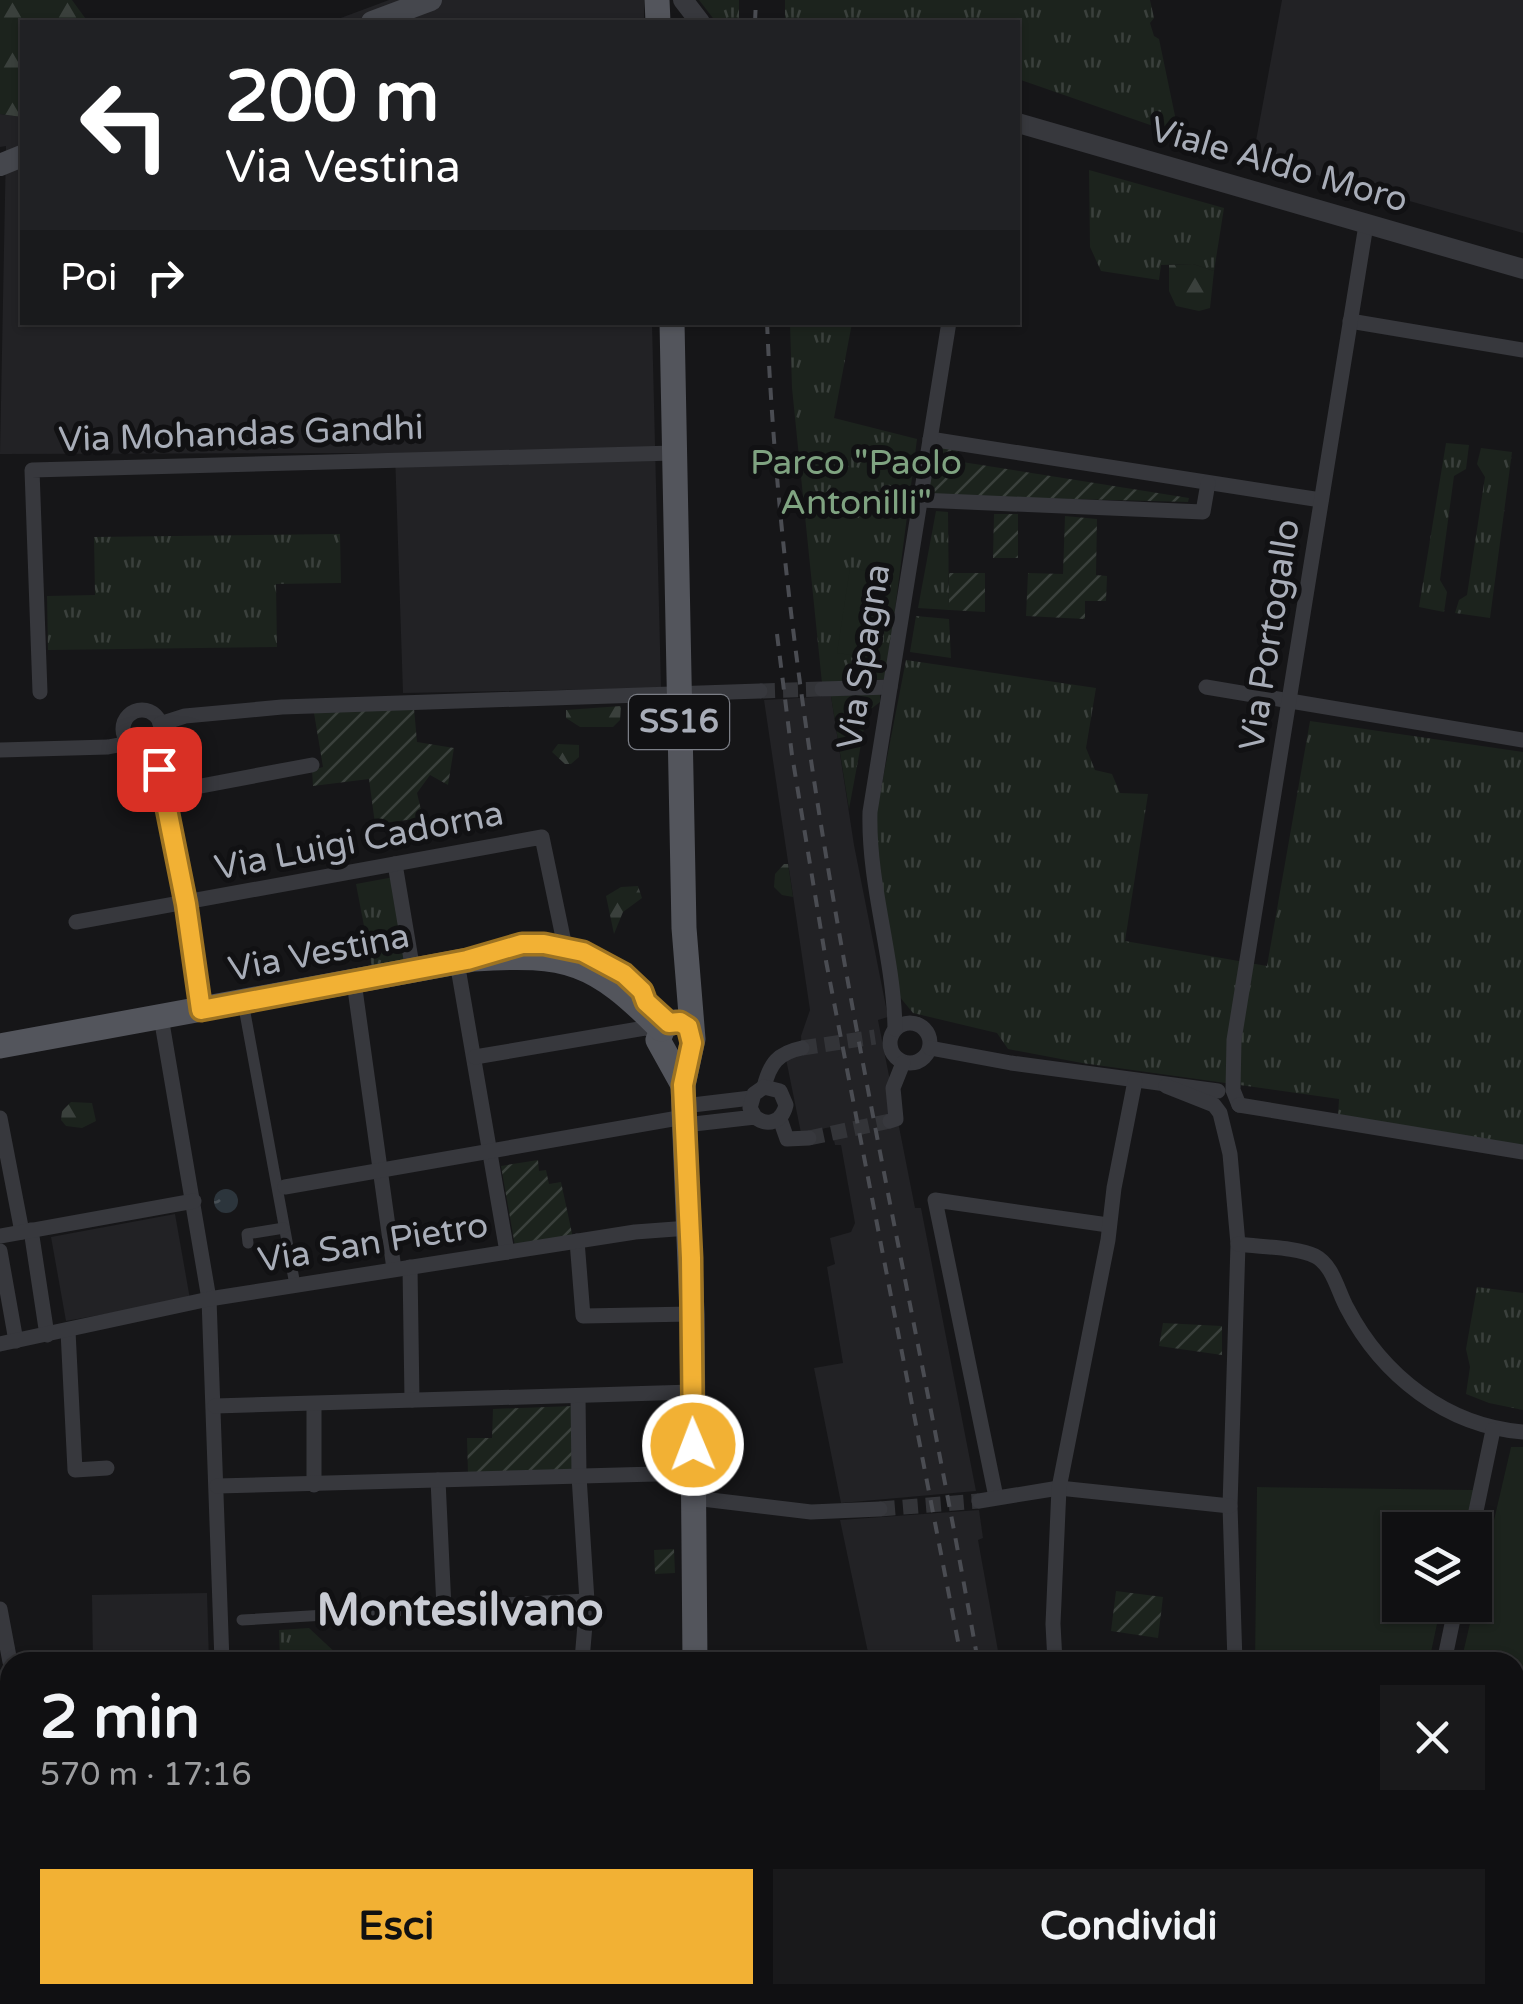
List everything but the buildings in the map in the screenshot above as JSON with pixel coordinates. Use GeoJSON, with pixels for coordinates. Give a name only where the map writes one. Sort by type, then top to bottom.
{"type":"FeatureCollection","features":[{"type":"Feature","properties":{"kind":"main road"},"geometry":{"type":"LineString","coordinates":[[377,20],[430,0]]}},
{"type":"Feature","properties":{"kind":"main road","name":"SS16"},"geometry":{"type":"LineString","coordinates":[[672,325],[687,971]]}},
{"type":"Feature","properties":{"kind":"main road","name":"Via Vestina"},"geometry":{"type":"LineString","coordinates":[[0,1046],[465,961],[522,944],[565,948],[605,963],[642,991],[646,1002],[673,1029]]}},
{"type":"Feature","properties":{"kind":"main road","name":"Via Vestina"},"geometry":{"type":"LineString","coordinates":[[465,961],[540,956],[572,963],[616,987],[673,1029]]}},
{"type":"Feature","properties":{"kind":"main road"},"geometry":{"type":"LineString","coordinates":[[687,971],[673,1029],[684,1108],[690,1228],[694,1652]]}},
{"type":"Feature","properties":{"kind":"main road"},"geometry":{"type":"LineString","coordinates":[[673,1029],[687,971]]}},
{"type":"Feature","properties":{"kind":"street"},"geometry":{"type":"LineString","coordinates":[[683,0],[698,20]]}},
{"type":"Feature","properties":{"kind":"street","name":"Viale Aldo Moro"},"geometry":{"type":"LineString","coordinates":[[1020,124],[1523,269]]}},
{"type":"Feature","properties":{"kind":"street","name":"Via Portogallo"},"geometry":{"type":"LineString","coordinates":[[1235,1652],[1230,1506],[1238,1244],[1225,1101],[1366,225]]}},
{"type":"Feature","properties":{"kind":"street"},"geometry":{"type":"LineString","coordinates":[[1350,321],[1523,350]]}},
{"type":"Feature","properties":{"kind":"street","name":"Via Spagna"},"geometry":{"type":"LineString","coordinates":[[892,1032],[894,1001],[869,853],[870,812],[949,325]]}},
{"type":"Feature","properties":{"kind":"street"},"geometry":{"type":"LineString","coordinates":[[930,439],[1322,500]]}},
{"type":"Feature","properties":{"kind":"street","name":"Via Mohandas Gandhi"},"geometry":{"type":"LineString","coordinates":[[40,692],[32,470],[674,453]]}},
{"type":"Feature","properties":{"kind":"street"},"geometry":{"type":"LineString","coordinates":[[920,500],[1202,512],[1208,483]]}},
{"type":"Feature","properties":{"kind":"street"},"geometry":{"type":"LineString","coordinates":[[822,689],[890,687]]}},
{"type":"Feature","properties":{"kind":"street"},"geometry":{"type":"LineString","coordinates":[[1206,687],[1523,740]]}},
{"type":"Feature","properties":{"kind":"street"},"geometry":{"type":"LineString","coordinates":[[160,724],[185,716],[282,707],[760,691]]}},
{"type":"Feature","properties":{"kind":"street"},"geometry":{"type":"LineString","coordinates":[[0,750],[129,743],[138,748],[154,744],[160,735],[160,724],[149,712],[133,713],[124,724],[129,743]]}},
{"type":"Feature","properties":{"kind":"street"},"geometry":{"type":"LineString","coordinates":[[154,744],[186,904],[201,1010]]}},
{"type":"Feature","properties":{"kind":"street"},"geometry":{"type":"LineString","coordinates":[[164,793],[312,765]]}},
{"type":"Feature","properties":{"kind":"street","name":"Via Luigi Cadorna"},"geometry":{"type":"LineString","coordinates":[[76,922],[542,838],[565,948]]}},
{"type":"Feature","properties":{"kind":"street"},"geometry":{"type":"LineString","coordinates":[[396,864],[413,971]]}},
{"type":"Feature","properties":{"kind":"street"},"geometry":{"type":"LineString","coordinates":[[465,961],[476,1057],[508,1252]]}},
{"type":"Feature","properties":{"kind":"street"},"geometry":{"type":"LineString","coordinates":[[354,982],[382,1169],[402,1268],[412,1400]]}},
{"type":"Feature","properties":{"kind":"street"},"geometry":{"type":"LineString","coordinates":[[243,1002],[281,1188],[294,1285]]}},
{"type":"Feature","properties":{"kind":"street"},"geometry":{"type":"LineString","coordinates":[[162,1017],[209,1299],[222,1652]]}},
{"type":"Feature","properties":{"kind":"street"},"geometry":{"type":"LineString","coordinates":[[476,1057],[645,1028],[673,1029]]}},
{"type":"Feature","properties":{"kind":"street"},"geometry":{"type":"LineString","coordinates":[[923,1028],[930,1043],[921,1061],[903,1063],[893,1055],[892,1032],[923,1028]]}},
{"type":"Feature","properties":{"kind":"street"},"geometry":{"type":"LineString","coordinates":[[930,1043],[1002,1053],[1011,1063],[1166,1086],[1348,1125],[1523,1152]]}},
{"type":"Feature","properties":{"kind":"street"},"geometry":{"type":"LineString","coordinates":[[754,1117],[750,1108],[779,1056],[802,1048]]}},
{"type":"Feature","properties":{"kind":"street"},"geometry":{"type":"LineString","coordinates":[[890,1121],[895,1120],[893,1088],[903,1063]]}},
{"type":"Feature","properties":{"kind":"street"},"geometry":{"type":"LineString","coordinates":[[1054,1652],[1059,1488],[1108,1240],[1134,1081]]}},
{"type":"Feature","properties":{"kind":"street"},"geometry":{"type":"LineString","coordinates":[[281,1188],[492,1150],[775,1088],[783,1095],[785,1110],[780,1119],[770,1123],[754,1117],[684,1108]]}},
{"type":"Feature","properties":{"kind":"street"},"geometry":{"type":"LineString","coordinates":[[0,1118],[47,1335]]}},
{"type":"Feature","properties":{"kind":"street"},"geometry":{"type":"LineString","coordinates":[[780,1119],[787,1139],[809,1138]]}},
{"type":"Feature","properties":{"kind":"street"},"geometry":{"type":"LineString","coordinates":[[996,1497],[934,1200],[1108,1225]]}},
{"type":"Feature","properties":{"kind":"street"},"geometry":{"type":"LineString","coordinates":[[0,1236],[194,1201]]}},
{"type":"Feature","properties":{"kind":"street"},"geometry":{"type":"LineString","coordinates":[[248,1243],[247,1234],[284,1228]]}},
{"type":"Feature","properties":{"kind":"street","name":"Via San Pietro"},"geometry":{"type":"LineString","coordinates":[[8,1342],[209,1299],[577,1241],[690,1228]]}},
{"type":"Feature","properties":{"kind":"street"},"geometry":{"type":"LineString","coordinates":[[577,1241],[584,1316],[692,1314]]}},
{"type":"Feature","properties":{"kind":"street"},"geometry":{"type":"LineString","coordinates":[[1238,1244],[1317,1257],[1329,1269],[1360,1334],[1387,1368],[1437,1404],[1493,1430],[1523,1432]]}},
{"type":"Feature","properties":{"kind":"street"},"geometry":{"type":"LineString","coordinates":[[0,1251],[8,1342]]}},
{"type":"Feature","properties":{"kind":"street"},"geometry":{"type":"LineString","coordinates":[[68,1331],[74,1470],[107,1468]]}},
{"type":"Feature","properties":{"kind":"street"},"geometry":{"type":"LineString","coordinates":[[215,1406],[692,1392]]}},
{"type":"Feature","properties":{"kind":"street"},"geometry":{"type":"LineString","coordinates":[[578,1396],[587,1601],[583,1652]]}},
{"type":"Feature","properties":{"kind":"street"},"geometry":{"type":"LineString","coordinates":[[314,1404],[314,1485]]}},
{"type":"Feature","properties":{"kind":"street"},"geometry":{"type":"LineString","coordinates":[[1476,1512],[1493,1430]]}},
{"type":"Feature","properties":{"kind":"street"},"geometry":{"type":"LineString","coordinates":[[217,1486],[579,1476],[693,1485],[810,1512],[880,1509]]}},
{"type":"Feature","properties":{"kind":"street"},"geometry":{"type":"LineString","coordinates":[[438,1480],[444,1608]]}},
{"type":"Feature","properties":{"kind":"street"},"geometry":{"type":"LineString","coordinates":[[978,1500],[1059,1488],[1230,1506]]}},
{"type":"Feature","properties":{"kind":"street"},"geometry":{"type":"LineString","coordinates":[[242,1620],[587,1601]]}},
{"type":"Feature","properties":{"kind":"street"},"geometry":{"type":"LineString","coordinates":[[0,1609],[8,1652]]}},
{"type":"Feature","properties":{"kind":"street"},"geometry":{"type":"LineString","coordinates":[[1446,1652],[1452,1622]]}},
{"type":"Feature","properties":{"kind":"shaded area"},"geometry":{"type":"Polygon","coordinates":[[[389,0],[644,0],[644,20],[335,20],[389,0]]]}},
{"type":"Feature","properties":{"kind":"shaded area"},"geometry":{"type":"Polygon","coordinates":[[[1282,0],[1523,0],[1523,233],[1253,157],[1282,0]]]}},
{"type":"Feature","properties":{"kind":"shaded area"},"geometry":{"type":"Polygon","coordinates":[[[0,114],[20,117],[20,325],[652,325],[661,688],[403,693],[395,453],[0,454],[6,146],[0,147],[0,114]]]}},
{"type":"Feature","properties":{"kind":"shaded area"},"geometry":{"type":"Polygon","coordinates":[[[831,696],[854,845],[888,1017],[878,1020],[915,1208],[921,1208],[976,1491],[841,1503],[814,1368],[843,1363],[827,1267],[835,1264],[830,1238],[851,1232],[855,1223],[841,1145],[835,1145],[831,1127],[801,1133],[786,1059],[802,1053],[801,1036],[810,1010],[764,700],[831,696]]]}},
{"type":"Feature","properties":{"kind":"shaded area"},"geometry":{"type":"Polygon","coordinates":[[[175,1214],[190,1299],[66,1321],[51,1237],[175,1214]]]}},
{"type":"Feature","properties":{"kind":"shaded area"},"geometry":{"type":"Polygon","coordinates":[[[979,1510],[983,1538],[978,1540],[998,1652],[868,1652],[840,1520],[979,1510]]]}},
{"type":"Feature","properties":{"kind":"shaded area"},"geometry":{"type":"Polygon","coordinates":[[[207,1593],[209,1652],[93,1652],[92,1595],[207,1593]]]}},
{"type":"Feature","properties":{"kind":"green space"},"geometry":{"type":"Polygon","coordinates":[[[0,0],[72,0],[87,20],[20,20],[20,117],[0,114],[0,0]]]}},
{"type":"Feature","properties":{"kind":"green space"},"geometry":{"type":"Polygon","coordinates":[[[699,0],[739,0],[739,20],[714,20],[699,0]]]}},
{"type":"Feature","properties":{"kind":"green space"},"geometry":{"type":"Polygon","coordinates":[[[785,0],[1150,0],[1154,18],[1150,23],[1159,39],[1179,135],[1020,80],[1020,20],[785,20],[785,0]]]}},
{"type":"Feature","properties":{"kind":"green space"},"geometry":{"type":"Polygon","coordinates":[[[1089,170],[1224,208],[1214,271],[1193,264],[1161,265],[1159,280],[1101,271],[1090,247],[1089,170]]]}},
{"type":"Feature","properties":{"kind":"green space"},"geometry":{"type":"Polygon","coordinates":[[[1193,264],[1214,271],[1210,308],[1199,311],[1176,306],[1169,291],[1169,265],[1193,264]]]}},
{"type":"Feature","properties":{"kind":"green space","name":"Parco \"Paolo Antonilli\""},"geometry":{"type":"Polygon","coordinates":[[[790,325],[852,325],[834,418],[917,439],[886,679],[822,683],[792,388],[790,325]]]}},
{"type":"Feature","properties":{"kind":"green space"},"geometry":{"type":"Polygon","coordinates":[[[1446,443],[1469,445],[1466,469],[1454,476],[1440,580],[1447,592],[1444,612],[1419,607],[1446,443]]]}},
{"type":"Feature","properties":{"kind":"green space"},"geometry":{"type":"Polygon","coordinates":[[[940,448],[958,448],[956,461],[1189,498],[1188,502],[926,495],[935,452],[940,448]]]}},
{"type":"Feature","properties":{"kind":"green space"},"geometry":{"type":"Polygon","coordinates":[[[1481,448],[1512,452],[1490,618],[1455,613],[1459,600],[1467,595],[1485,477],[1477,464],[1481,448]]]}},
{"type":"Feature","properties":{"kind":"green space"},"geometry":{"type":"Polygon","coordinates":[[[936,511],[948,512],[949,610],[918,608],[936,511]]]}},
{"type":"Feature","properties":{"kind":"green space"},"geometry":{"type":"Polygon","coordinates":[[[994,514],[1018,514],[1018,558],[993,558],[994,514]]]}},
{"type":"Feature","properties":{"kind":"green space"},"geometry":{"type":"Polygon","coordinates":[[[1065,516],[1097,519],[1096,575],[1107,576],[1106,601],[1085,601],[1085,619],[1026,616],[1028,573],[1063,574],[1065,516]]]}},
{"type":"Feature","properties":{"kind":"green space"},"geometry":{"type":"Polygon","coordinates":[[[340,534],[341,583],[276,584],[277,647],[48,650],[47,596],[95,595],[94,537],[340,534]]]}},
{"type":"Feature","properties":{"kind":"green space"},"geometry":{"type":"Polygon","coordinates":[[[850,568],[891,575],[878,659],[837,653],[850,568]]]}},
{"type":"Feature","properties":{"kind":"green space"},"geometry":{"type":"Polygon","coordinates":[[[949,573],[985,573],[985,612],[949,610],[949,573]]]}},
{"type":"Feature","properties":{"kind":"green space"},"geometry":{"type":"Polygon","coordinates":[[[916,616],[949,619],[951,658],[910,652],[916,616]]]}},
{"type":"Feature","properties":{"kind":"green space"},"geometry":{"type":"Polygon","coordinates":[[[906,660],[1096,688],[1086,748],[1095,770],[1112,774],[1120,793],[1148,794],[1125,941],[1267,966],[1310,721],[1523,752],[1523,1146],[1338,1117],[1339,1099],[1008,1049],[997,1033],[913,1013],[899,996],[873,830],[906,660]]]}},
{"type":"Feature","properties":{"kind":"green space"},"geometry":{"type":"Polygon","coordinates":[[[880,694],[880,702],[867,712],[849,809],[831,696],[880,694]]]}},
{"type":"Feature","properties":{"kind":"green space"},"geometry":{"type":"Polygon","coordinates":[[[621,706],[620,720],[613,727],[580,727],[566,718],[566,710],[621,706]]]}},
{"type":"Feature","properties":{"kind":"green space"},"geometry":{"type":"Polygon","coordinates":[[[414,708],[417,742],[454,748],[448,785],[430,775],[417,793],[423,818],[375,824],[369,779],[313,786],[312,770],[323,767],[314,713],[414,708]]]}},
{"type":"Feature","properties":{"kind":"green space"},"geometry":{"type":"Polygon","coordinates":[[[558,744],[579,745],[579,757],[565,764],[552,752],[558,744]]]}},
{"type":"Feature","properties":{"kind":"green space"},"geometry":{"type":"Polygon","coordinates":[[[788,864],[793,897],[782,895],[774,887],[775,874],[788,864]]]}},
{"type":"Feature","properties":{"kind":"green space"},"geometry":{"type":"Polygon","coordinates":[[[394,877],[409,961],[372,968],[356,884],[394,877]]]}},
{"type":"Feature","properties":{"kind":"green space"},"geometry":{"type":"Polygon","coordinates":[[[638,886],[642,898],[623,912],[614,934],[606,896],[621,887],[638,886]]]}},
{"type":"Feature","properties":{"kind":"green space"},"geometry":{"type":"Polygon","coordinates":[[[71,1102],[92,1103],[96,1121],[82,1128],[66,1126],[61,1120],[62,1111],[71,1102]]]}},
{"type":"Feature","properties":{"kind":"green space"},"geometry":{"type":"Polygon","coordinates":[[[538,1160],[539,1171],[546,1170],[549,1184],[561,1182],[573,1238],[515,1246],[501,1166],[538,1160]]]}},
{"type":"Feature","properties":{"kind":"green space"},"geometry":{"type":"Polygon","coordinates":[[[1477,1287],[1523,1293],[1523,1410],[1466,1394],[1470,1367],[1466,1349],[1477,1287]]]}},
{"type":"Feature","properties":{"kind":"green space"},"geometry":{"type":"Polygon","coordinates":[[[1163,1323],[1222,1326],[1222,1355],[1159,1346],[1163,1323]]]}},
{"type":"Feature","properties":{"kind":"green space"},"geometry":{"type":"Polygon","coordinates":[[[573,1406],[575,1471],[468,1474],[467,1438],[492,1438],[493,1409],[573,1406]]]}},
{"type":"Feature","properties":{"kind":"green space"},"geometry":{"type":"Polygon","coordinates":[[[1511,1447],[1523,1447],[1523,1652],[1463,1652],[1470,1622],[1492,1622],[1492,1529],[1511,1447]]]}},
{"type":"Feature","properties":{"kind":"green space"},"geometry":{"type":"Polygon","coordinates":[[[1257,1487],[1475,1490],[1470,1512],[1382,1512],[1382,1622],[1437,1622],[1431,1652],[1255,1652],[1257,1487]]]}},
{"type":"Feature","properties":{"kind":"green space"},"geometry":{"type":"Polygon","coordinates":[[[674,1549],[675,1573],[655,1574],[654,1550],[674,1549]]]}},
{"type":"Feature","properties":{"kind":"green space"},"geometry":{"type":"Polygon","coordinates":[[[1116,1591],[1163,1597],[1158,1638],[1111,1631],[1116,1591]]]}},
{"type":"Feature","properties":{"kind":"green space"},"geometry":{"type":"Polygon","coordinates":[[[309,1628],[335,1652],[280,1652],[279,1630],[309,1628]]]}},
{"type":"Feature","properties":{"kind":"water"},"geometry":{"type":"Polygon","coordinates":[[[226,1189],[238,1201],[226,1213],[214,1201],[226,1189]]]}},
{"type":"Feature","properties":{"kind":"tunnel"},"geometry":{"type":"LineString","coordinates":[[760,691],[822,689]]}},
{"type":"Feature","properties":{"kind":"tunnel"},"geometry":{"type":"LineString","coordinates":[[802,1048],[875,1037]]}},
{"type":"Feature","properties":{"kind":"tunnel"},"geometry":{"type":"LineString","coordinates":[[809,1138],[890,1121]]}},
{"type":"Feature","properties":{"kind":"tunnel"},"geometry":{"type":"LineString","coordinates":[[880,1509],[979,1501]]}},
{"type":"Feature","properties":{"kind":"railway"},"geometry":{"type":"LineString","coordinates":[[755,20],[756,0]]}},
{"type":"Feature","properties":{"kind":"railway"},"geometry":{"type":"LineString","coordinates":[[767,325],[778,492],[822,828],[850,995],[976,1652]]}},
{"type":"Feature","properties":{"kind":"railway"},"geometry":{"type":"LineString","coordinates":[[777,634],[792,755],[826,961],[960,1652]]}},
{"type":"Feature","properties":{"kind":"district","name":"Montesilvano"},"geometry":{"type":"Point","coordinates":[460,1611]}},
{"type":"Feature","properties":{"kind":"route"},"geometry":{"type":"LineString","coordinates":[[159,769],[186,904],[201,1010],[467,960],[510,946],[536,943],[583,952],[605,963],[624,974],[669,1023],[680,1022],[688,1027],[692,1043],[683,1085],[691,1258],[693,1445]]}}]}
